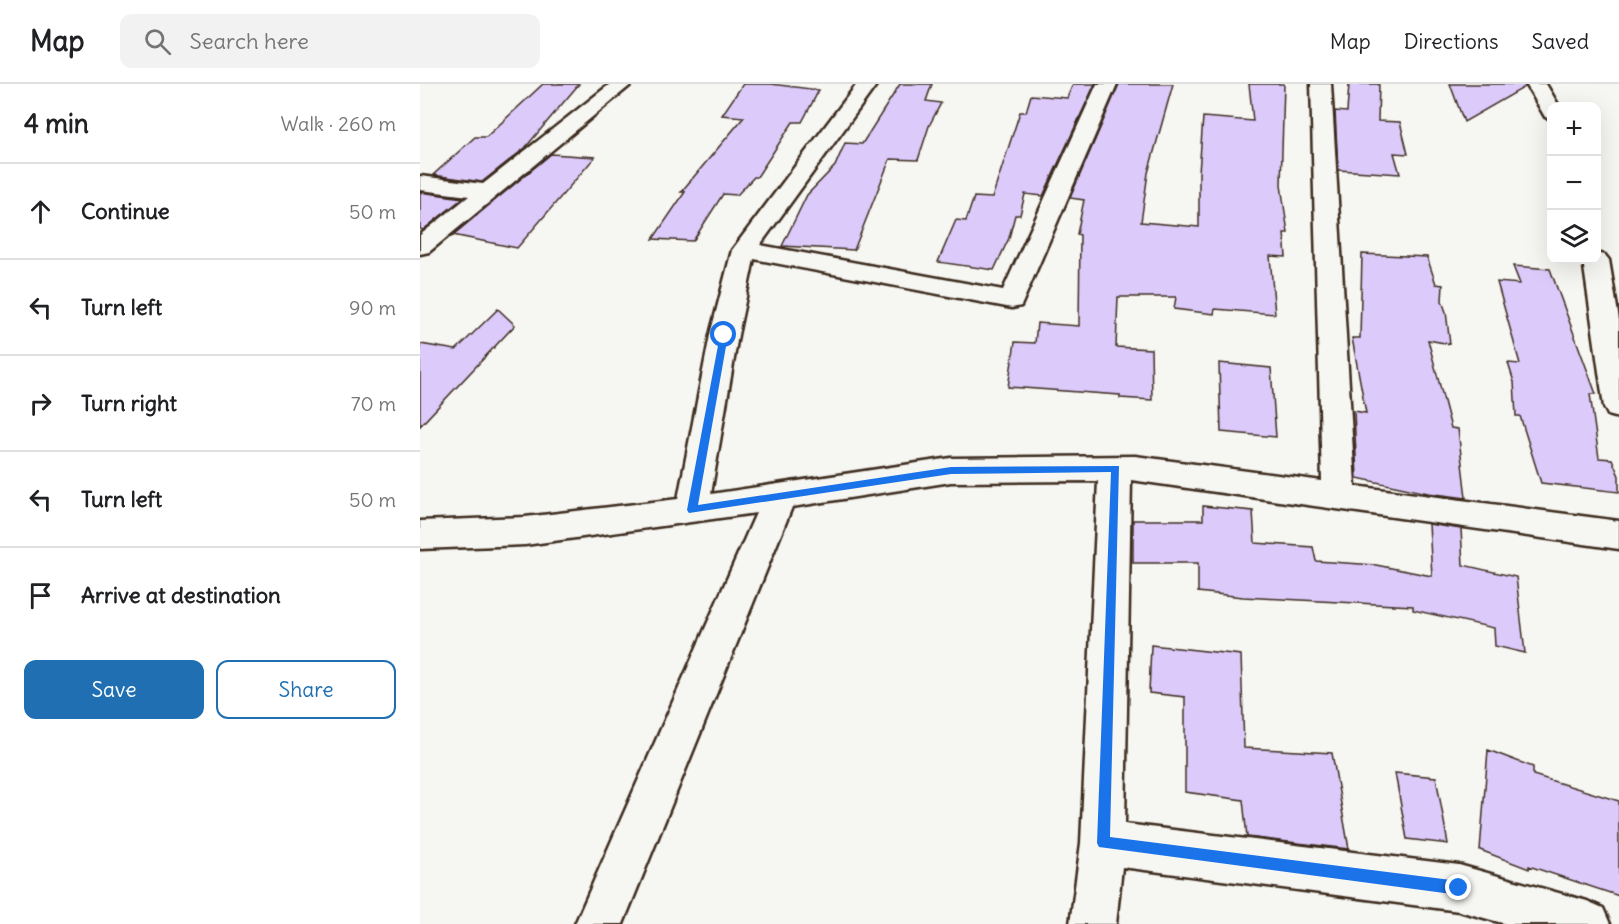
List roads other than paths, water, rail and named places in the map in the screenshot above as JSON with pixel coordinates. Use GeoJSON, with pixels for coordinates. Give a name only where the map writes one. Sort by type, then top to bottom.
{"type":"FeatureCollection","features":[{"type":"Feature","properties":{"kind":"street"},"geometry":{"type":"LineString","coordinates":[[420,247],[622,84]]}},
{"type":"Feature","properties":{"kind":"street"},"geometry":{"type":"LineString","coordinates":[[692,510],[724,335],[744,250],[867,84]]}},
{"type":"Feature","properties":{"kind":"street"},"geometry":{"type":"LineString","coordinates":[[744,250],[1012,300],[1107,84]]}},
{"type":"Feature","properties":{"kind":"street"},"geometry":{"type":"LineString","coordinates":[[1321,84],[1339,497]]}},
{"type":"Feature","properties":{"kind":"street"},"geometry":{"type":"LineString","coordinates":[[1536,84],[1547,105]]}},
{"type":"Feature","properties":{"kind":"street"},"geometry":{"type":"LineString","coordinates":[[420,183],[489,192]]}},
{"type":"Feature","properties":{"kind":"street"},"geometry":{"type":"LineString","coordinates":[[1597,264],[1619,406]]}},
{"type":"Feature","properties":{"kind":"street"},"geometry":{"type":"LineString","coordinates":[[1093,924],[1103,843],[1115,468]]}},
{"type":"Feature","properties":{"kind":"street"},"geometry":{"type":"LineString","coordinates":[[420,535],[525,531],[692,510],[951,470],[1135,468],[1619,535]]}},
{"type":"Feature","properties":{"kind":"street"},"geometry":{"type":"LineString","coordinates":[[598,924],[616,888],[780,496]]}},
{"type":"Feature","properties":{"kind":"street"},"geometry":{"type":"LineString","coordinates":[[1103,843],[1459,888],[1587,924]]}}]}
